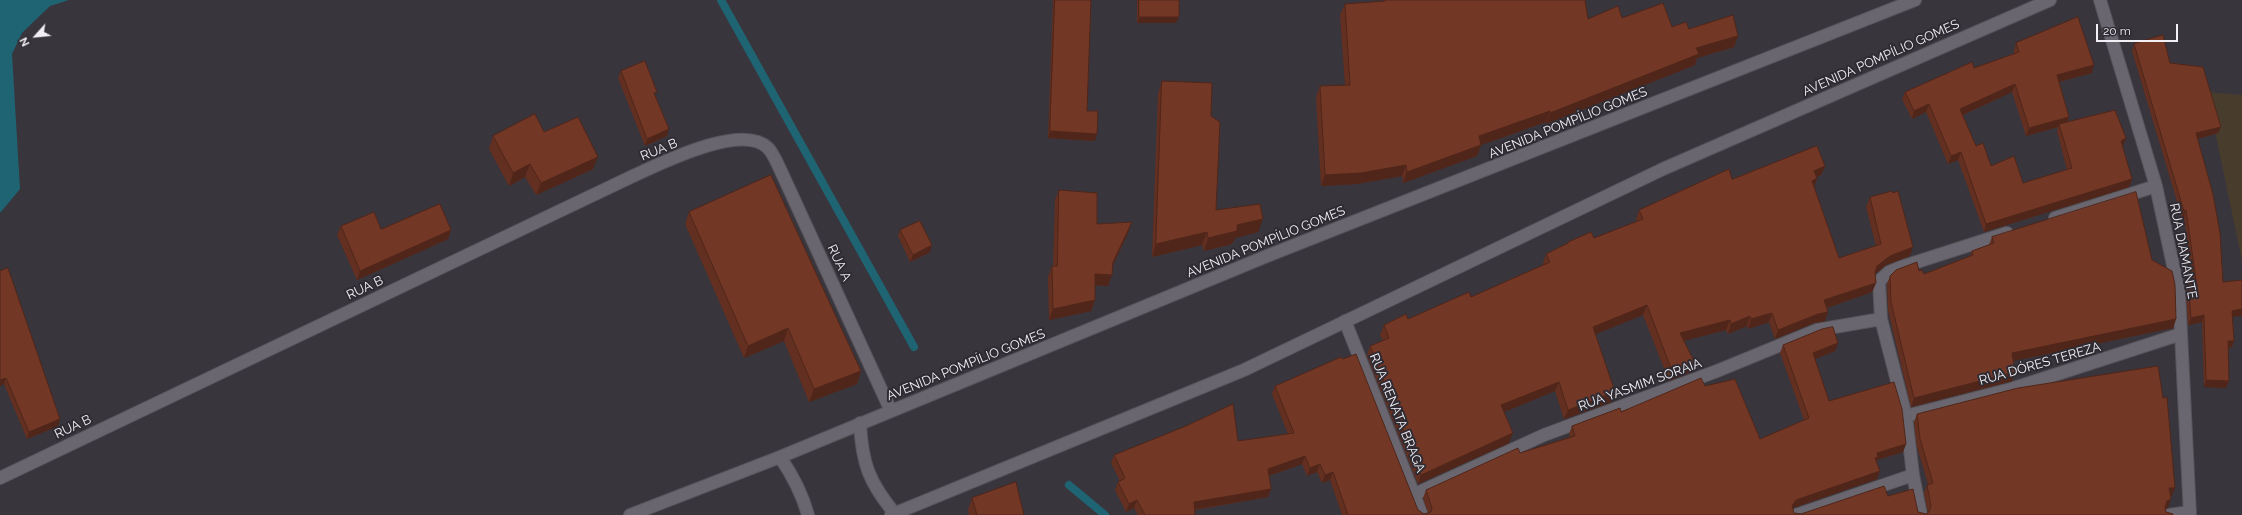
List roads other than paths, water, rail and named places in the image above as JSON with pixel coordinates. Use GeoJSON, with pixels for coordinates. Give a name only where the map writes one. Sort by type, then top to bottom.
{"type":"FeatureCollection","features":[{"type":"Feature","properties":{"kind":"street","name":"AVENIDA POMPÍLIO GOMES"},"geometry":{"type":"LineString","coordinates":[[630,515],[780,457],[1267,256],[1915,0]]}},
{"type":"Feature","properties":{"kind":"street","name":"AVENIDA POMPÍLIO GOMES"},"geometry":{"type":"LineString","coordinates":[[893,514],[1244,370],[1663,169],[2050,0]]}},
{"type":"Feature","properties":{"kind":"street","name":"RUA DIAMANTE"},"geometry":{"type":"LineString","coordinates":[[2100,0],[2156,186],[2179,292],[2190,514]]}},
{"type":"Feature","properties":{"kind":"street","name":"RUA B"},"geometry":{"type":"LineString","coordinates":[[0,478],[632,176],[675,157],[734,140],[748,140]]}},
{"type":"Feature","properties":{"kind":"street","name":"RUA A"},"geometry":{"type":"LineString","coordinates":[[748,140],[758,142],[768,148],[780,169],[891,411]]}},
{"type":"Feature","properties":{"kind":"street"},"geometry":{"type":"LineString","coordinates":[[2043,222],[2156,186]]}},
{"type":"Feature","properties":{"kind":"street"},"geometry":{"type":"LineString","coordinates":[[1921,515],[1913,475],[1906,416],[1881,319],[1879,281],[1889,272],[1900,267],[2021,229]]}},
{"type":"Feature","properties":{"kind":"street","name":"RUA YASMIM SORAIA"},"geometry":{"type":"LineString","coordinates":[[1415,494],[1544,435],[1717,371],[1817,330],[1881,319]]}},
{"type":"Feature","properties":{"kind":"street","name":"RUA RENATA BRAGA"},"geometry":{"type":"LineString","coordinates":[[1345,321],[1415,494],[1422,515]]}},
{"type":"Feature","properties":{"kind":"street","name":"RUA DÓRES TEREZA"},"geometry":{"type":"LineString","coordinates":[[1906,416],[2011,389],[2182,334]]}},
{"type":"Feature","properties":{"kind":"street"},"geometry":{"type":"LineString","coordinates":[[860,423],[861,446],[866,468],[878,492],[893,514]]}},
{"type":"Feature","properties":{"kind":"street"},"geometry":{"type":"LineString","coordinates":[[780,457],[803,495],[808,515]]}},
{"type":"Feature","properties":{"kind":"street"},"geometry":{"type":"LineString","coordinates":[[1796,515],[1913,475]]}},
{"type":"Feature","properties":{"kind":"street"},"geometry":{"type":"LineString","coordinates":[[2168,515],[2190,514]]}},
{"type":"Feature","properties":{"kind":"water"},"geometry":{"type":"Polygon","coordinates":[[[0,0],[69,0],[50,6],[22,33],[12,54],[20,189],[0,213],[0,0]]]}},
{"type":"Feature","properties":{"kind":"waterway"},"geometry":{"type":"LineString","coordinates":[[721,0],[914,347]]}},
{"type":"Feature","properties":{"kind":"waterway"},"geometry":{"type":"LineString","coordinates":[[1069,485],[1105,515]]}}]}
